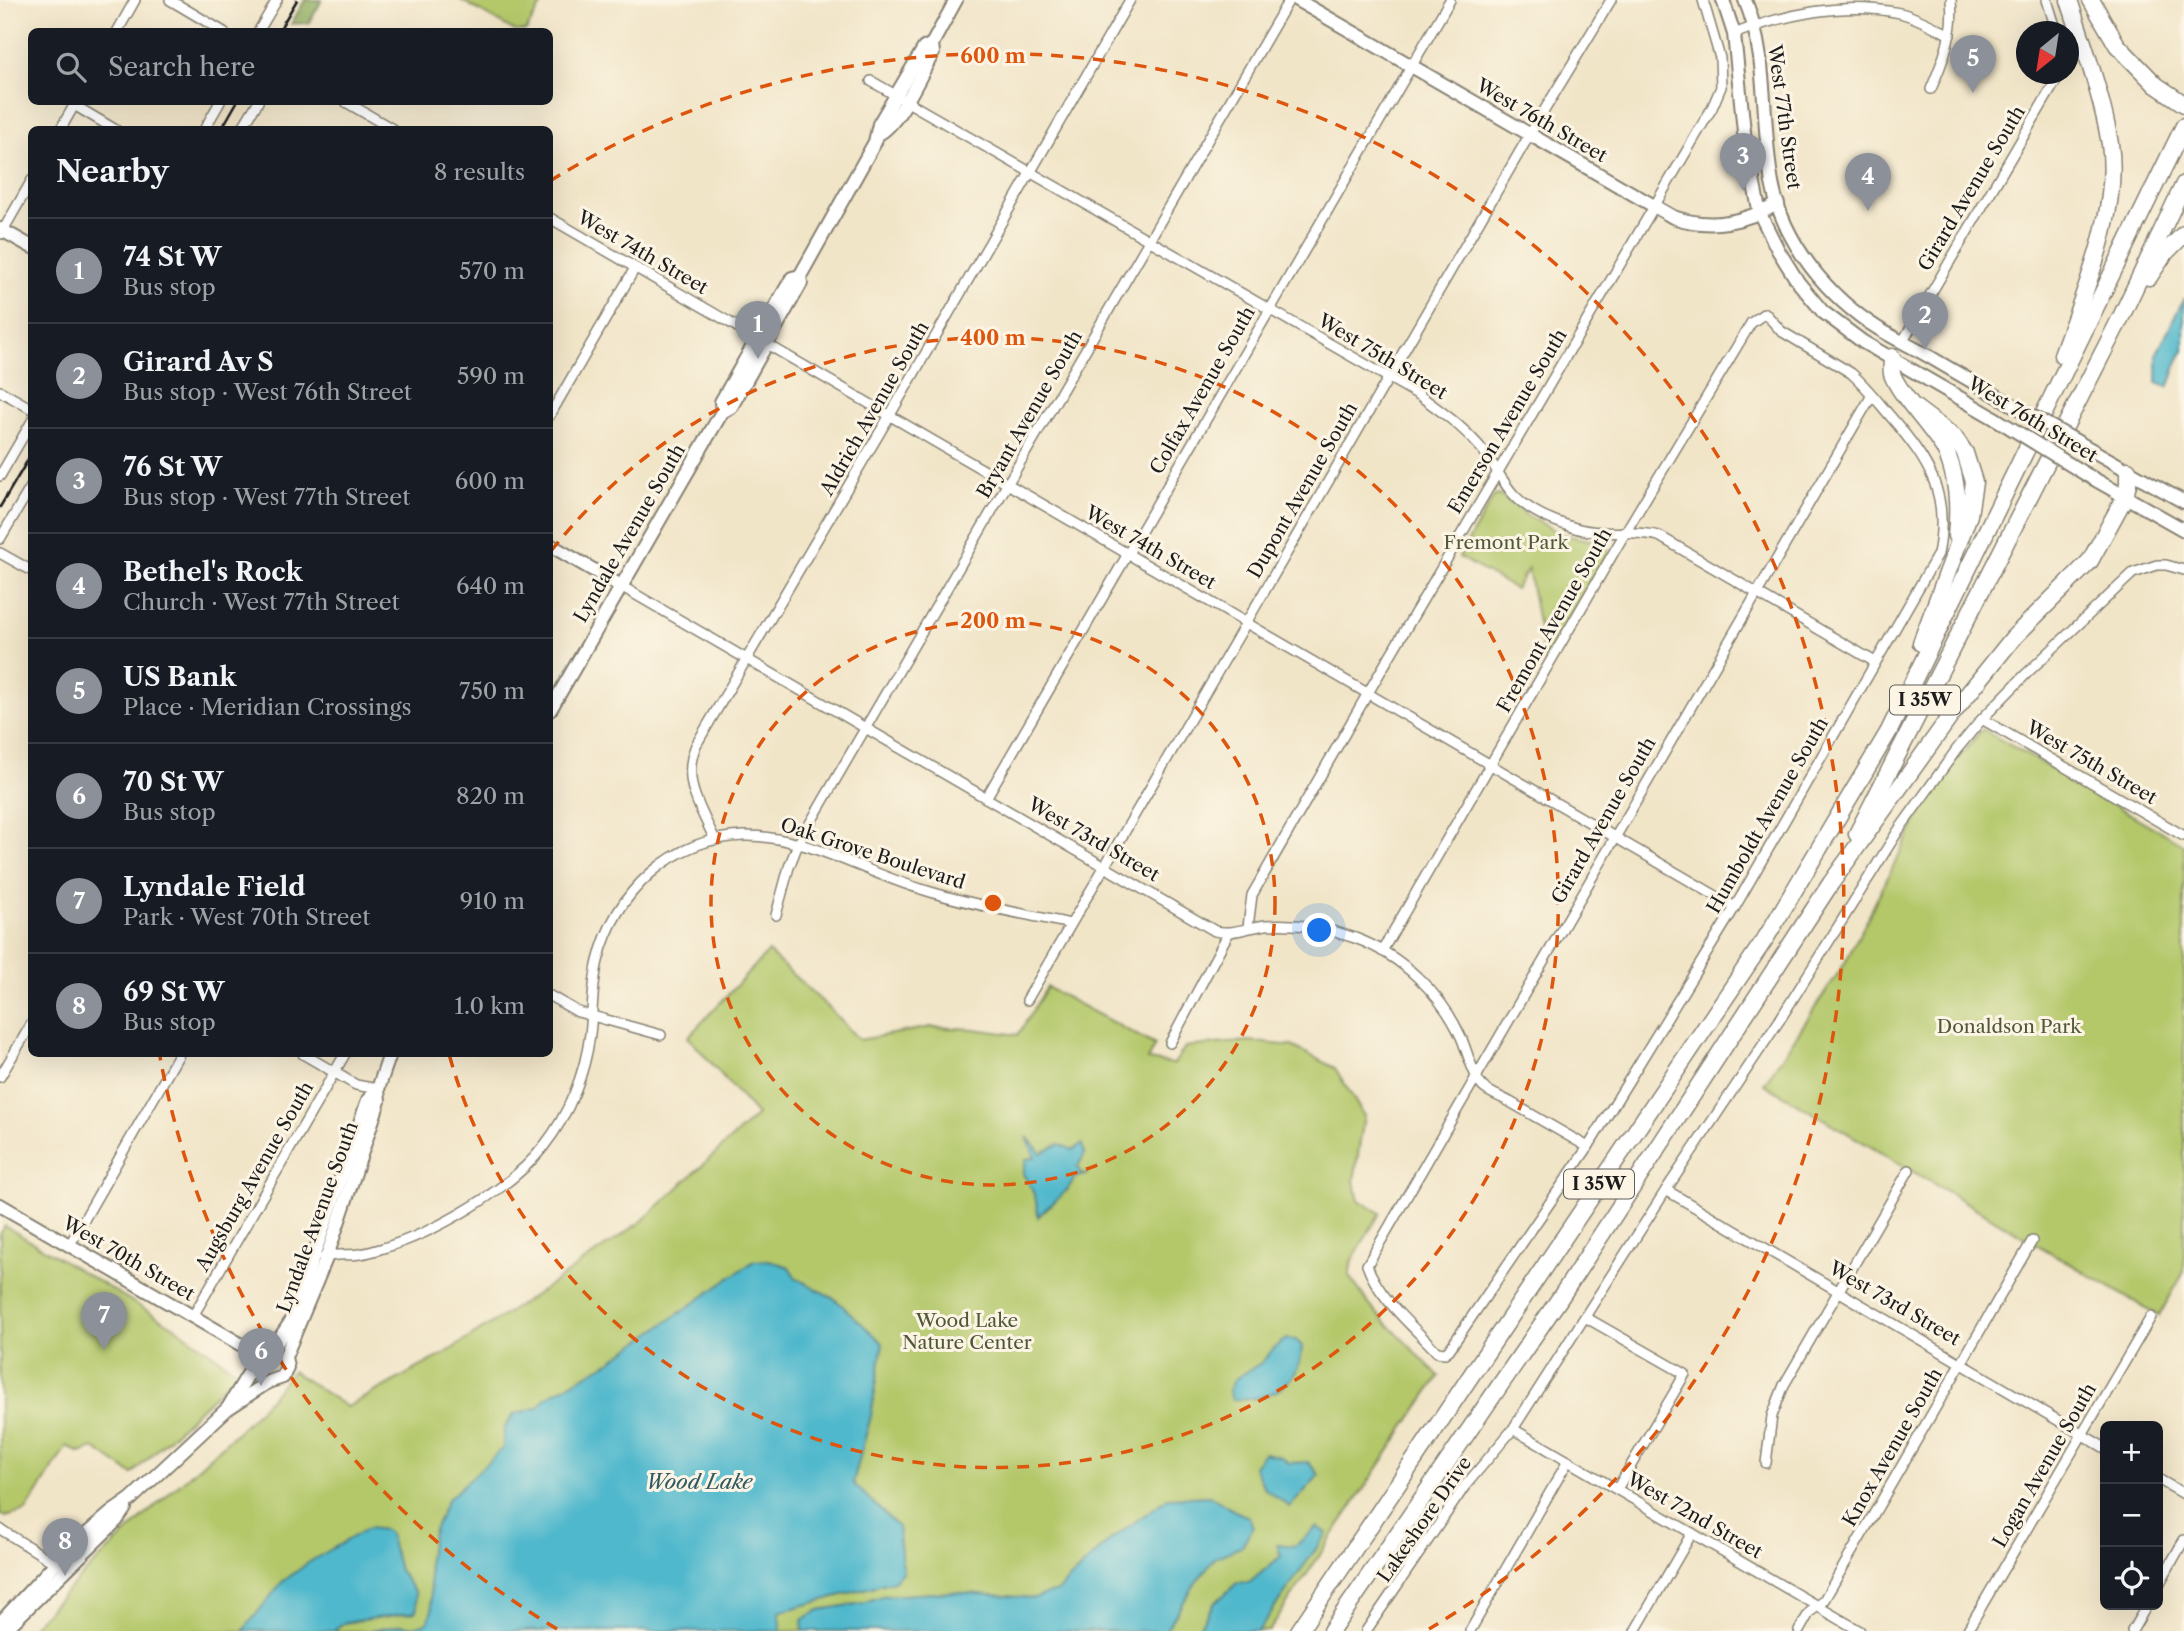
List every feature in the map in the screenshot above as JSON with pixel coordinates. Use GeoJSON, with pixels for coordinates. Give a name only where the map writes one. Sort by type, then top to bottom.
{"type":"FeatureCollection","features":[{"type":"Feature","properties":{"kind":"highway"},"geometry":{"type":"LineString","coordinates":[[2039,421],[2107,218],[2110,146],[2093,73],[2069,0]]}},
{"type":"Feature","properties":{"kind":"highway"},"geometry":{"type":"LineString","coordinates":[[2093,0],[2118,46],[2156,85],[2184,104]]}},
{"type":"Feature","properties":{"kind":"highway","name":"I 35W"},"geometry":{"type":"LineString","coordinates":[[1299,1631],[1767,936],[1889,731],[2184,126]]}},
{"type":"Feature","properties":{"kind":"highway","name":"I 35W"},"geometry":{"type":"LineString","coordinates":[[1331,1631],[1560,1298],[1832,883],[2120,319],[2184,184]]}},
{"type":"Feature","properties":{"kind":"highway"},"geometry":{"type":"LineString","coordinates":[[2120,319],[2165,253],[2184,234]]}},
{"type":"Feature","properties":{"kind":"highway"},"geometry":{"type":"LineString","coordinates":[[1889,731],[1955,552],[1973,498],[1974,482],[1970,465],[1954,437],[1914,407],[1891,372],[1892,357]]}},
{"type":"Feature","properties":{"kind":"highway"},"geometry":{"type":"LineString","coordinates":[[1832,883],[1952,715],[2013,638],[2090,561],[2125,496],[2127,470]]}},
{"type":"Feature","properties":{"kind":"street"},"geometry":{"type":"LineString","coordinates":[[119,28],[135,0]]}},
{"type":"Feature","properties":{"kind":"street"},"geometry":{"type":"LineString","coordinates":[[170,0],[216,28]]}},
{"type":"Feature","properties":{"kind":"street"},"geometry":{"type":"LineString","coordinates":[[260,28],[277,0]]}},
{"type":"Feature","properties":{"kind":"street","name":"Lyndale Avenue South"},"geometry":{"type":"LineString","coordinates":[[553,705],[722,412],[721,402],[801,283],[800,276],[878,134],[887,130],[924,48],[932,44],[956,0]]}},
{"type":"Feature","properties":{"kind":"street","name":"Aldrich Avenue South"},"geometry":{"type":"LineString","coordinates":[[715,840],[690,781],[689,769],[696,745],[1130,0]]}},
{"type":"Feature","properties":{"kind":"street","name":"Bryant Avenue South"},"geometry":{"type":"LineString","coordinates":[[776,915],[798,844],[1289,0]]}},
{"type":"Feature","properties":{"kind":"street","name":"West 76th Street"},"geometry":{"type":"LineString","coordinates":[[1297,0],[1654,207],[1685,221],[1706,224],[1737,222],[1778,204]]}},
{"type":"Feature","properties":{"kind":"street","name":"Colfax Avenue South"},"geometry":{"type":"LineString","coordinates":[[986,798],[1450,0]]}},
{"type":"Feature","properties":{"kind":"street","name":"Dupont Avenue South"},"geometry":{"type":"LineString","coordinates":[[1027,1000],[1530,134],[1611,0]]}},
{"type":"Feature","properties":{"kind":"street","name":"Emerson Avenue South"},"geometry":{"type":"LineString","coordinates":[[1248,927],[1252,895],[1497,471],[1712,108],[1721,87],[1720,58],[1703,0]]}},
{"type":"Feature","properties":{"kind":"street","name":"West 77th Street"},"geometry":{"type":"LineString","coordinates":[[1723,0],[1734,34],[1745,141],[1760,214],[1798,282],[1823,312],[1863,342]]}},
{"type":"Feature","properties":{"kind":"street","name":"West 77th Street"},"geometry":{"type":"LineString","coordinates":[[1745,0],[1760,64],[1769,167],[1778,204],[1796,243],[1832,292],[1879,328]]}},
{"type":"Feature","properties":{"kind":"street"},"geometry":{"type":"LineString","coordinates":[[1931,89],[1950,35],[1951,0]]}},
{"type":"Feature","properties":{"kind":"street"},"geometry":{"type":"LineString","coordinates":[[2047,0],[2054,21]]}},
{"type":"Feature","properties":{"kind":"street"},"geometry":{"type":"LineString","coordinates":[[1734,34],[1753,26],[1820,11],[1865,8],[1901,13],[1950,35]]}},
{"type":"Feature","properties":{"kind":"street","name":"West 75th Street"},"geometry":{"type":"LineString","coordinates":[[871,81],[1441,411],[1464,429],[1482,449],[1514,495],[1551,519],[1594,532],[1645,533],[1666,539],[1875,662]]}},
{"type":"Feature","properties":{"kind":"street","name":"Girard Avenue South"},"geometry":{"type":"LineString","coordinates":[[1892,357],[2054,84]]}},
{"type":"Feature","properties":{"kind":"street"},"geometry":{"type":"LineString","coordinates":[[62,126],[74,105]]}},
{"type":"Feature","properties":{"kind":"street"},"geometry":{"type":"LineString","coordinates":[[78,105],[110,126]]}},
{"type":"Feature","properties":{"kind":"street"},"geometry":{"type":"LineString","coordinates":[[206,126],[218,105]]}},
{"type":"Feature","properties":{"kind":"street"},"geometry":{"type":"LineString","coordinates":[[243,126],[256,105]]}},
{"type":"Feature","properties":{"kind":"street"},"geometry":{"type":"LineString","coordinates":[[351,105],[384,126]]}},
{"type":"Feature","properties":{"kind":"street"},"geometry":{"type":"LineString","coordinates":[[28,187],[1,232],[28,245]]}},
{"type":"Feature","properties":{"kind":"street","name":"West 74th Street"},"geometry":{"type":"LineString","coordinates":[[553,220],[1735,907]]}},
{"type":"Feature","properties":{"kind":"street"},"geometry":{"type":"LineString","coordinates":[[553,410],[635,268]]}},
{"type":"Feature","properties":{"kind":"street","name":"Humboldt Avenue South"},"geometry":{"type":"LineString","coordinates":[[1445,1353],[1450,1350],[1588,1147],[1735,907],[1934,564],[1940,544],[1942,510],[1939,491],[1919,451],[1851,373],[1781,331],[1765,313]]}},
{"type":"Feature","properties":{"kind":"street","name":"Fremont Avenue South"},"geometry":{"type":"LineString","coordinates":[[1382,951],[1625,533],[1751,323],[1765,313]]}},
{"type":"Feature","properties":{"kind":"street","name":"West 76th Street"},"geometry":{"type":"LineString","coordinates":[[1879,328],[2184,502]]}},
{"type":"Feature","properties":{"kind":"street","name":"West 76th Street"},"geometry":{"type":"LineString","coordinates":[[1863,342],[2184,530]]}},
{"type":"Feature","properties":{"kind":"street"},"geometry":{"type":"LineString","coordinates":[[0,391],[28,407]]}},
{"type":"Feature","properties":{"kind":"street","name":"Girard Avenue South"},"geometry":{"type":"LineString","coordinates":[[1445,1353],[1437,1352],[1383,1293],[1372,1279],[1367,1265],[1872,395]]}},
{"type":"Feature","properties":{"kind":"street"},"geometry":{"type":"LineString","coordinates":[[0,476],[28,428]]}},
{"type":"Feature","properties":{"kind":"street"},"geometry":{"type":"LineString","coordinates":[[0,539],[28,492]]}},
{"type":"Feature","properties":{"kind":"street","name":"West 73rd Street"},"geometry":{"type":"LineString","coordinates":[[553,547],[1215,931],[1228,934]]}},
{"type":"Feature","properties":{"kind":"street"},"geometry":{"type":"LineString","coordinates":[[0,553],[28,569]]}},
{"type":"Feature","properties":{"kind":"street"},"geometry":{"type":"LineString","coordinates":[[1513,1429],[1666,1190],[1780,1021],[1911,811],[1982,719],[2133,573],[2157,565],[2184,570]]}},
{"type":"Feature","properties":{"kind":"street","name":"West 75th Street"},"geometry":{"type":"LineString","coordinates":[[1982,719],[2184,836]]}},
{"type":"Feature","properties":{"kind":"street","name":"Oak Grove Boulevard"},"geometry":{"type":"LineString","coordinates":[[312,1263],[327,1256],[361,1254],[412,1237],[500,1188],[544,1146],[575,1093],[585,1064],[598,962],[606,937],[631,894],[648,874],[668,859],[692,847],[744,836],[769,838],[798,844],[918,889],[1070,924]]}},
{"type":"Feature","properties":{"kind":"street"},"geometry":{"type":"LineString","coordinates":[[1170,1043],[1228,934],[1248,927],[1300,925],[1328,930],[1382,951],[1406,967],[1446,1010],[1482,1086],[1588,1147]]}},
{"type":"Feature","properties":{"kind":"street"},"geometry":{"type":"LineString","coordinates":[[553,998],[578,1012],[661,1035]]}},
{"type":"Feature","properties":{"kind":"street"},"geometry":{"type":"LineString","coordinates":[[0,1077],[28,1030]]}},
{"type":"Feature","properties":{"kind":"street"},"geometry":{"type":"LineString","coordinates":[[69,1246],[176,1057]]}},
{"type":"Feature","properties":{"kind":"street"},"geometry":{"type":"LineString","coordinates":[[308,1057],[356,1085],[378,1089]]}},
{"type":"Feature","properties":{"kind":"street","name":"Augsburg Avenue South"},"geometry":{"type":"LineString","coordinates":[[193,1316],[343,1057]]}},
{"type":"Feature","properties":{"kind":"street","name":"Lyndale Avenue South"},"geometry":{"type":"LineString","coordinates":[[227,1409],[253,1364],[290,1323],[368,1100],[378,1089],[389,1057]]}},
{"type":"Feature","properties":{"kind":"street","name":"Lyndale Avenue South"},"geometry":{"type":"LineString","coordinates":[[0,1623],[60,1567],[116,1521],[131,1499],[227,1409],[268,1382],[278,1380],[286,1372],[285,1357],[327,1256],[379,1101],[378,1089]]}},
{"type":"Feature","properties":{"kind":"street"},"geometry":{"type":"LineString","coordinates":[[1766,1463],[1772,1416],[1777,1401],[1909,1170]]}},
{"type":"Feature","properties":{"kind":"street","name":"West 73rd Street"},"geometry":{"type":"LineString","coordinates":[[1666,1190],[2100,1445]]}},
{"type":"Feature","properties":{"kind":"street","name":"West 70th Street"},"geometry":{"type":"LineString","coordinates":[[0,1205],[240,1343],[267,1349]]}},
{"type":"Feature","properties":{"kind":"street","name":"Knox Avenue South"},"geometry":{"type":"LineString","coordinates":[[1799,1631],[1809,1613],[1824,1600],[2032,1241]]}},
{"type":"Feature","properties":{"kind":"street"},"geometry":{"type":"LineString","coordinates":[[1585,1317],[1685,1374],[1617,1489]]}},
{"type":"Feature","properties":{"kind":"street","name":"Logan Avenue South"},"geometry":{"type":"LineString","coordinates":[[1967,1631],[2151,1317]]}},
{"type":"Feature","properties":{"kind":"street","name":"West 70th Street"},"geometry":{"type":"LineString","coordinates":[[240,1343],[253,1364]]}},
{"type":"Feature","properties":{"kind":"street"},"geometry":{"type":"LineString","coordinates":[[267,1349],[285,1357]]}},
{"type":"Feature","properties":{"kind":"street"},"geometry":{"type":"LineString","coordinates":[[253,1364],[258,1377],[268,1382]]}},
{"type":"Feature","properties":{"kind":"street","name":"West 72nd Street"},"geometry":{"type":"LineString","coordinates":[[1513,1429],[1860,1631]]}},
{"type":"Feature","properties":{"kind":"street","name":"Lakeshore Drive"},"geometry":{"type":"LineString","coordinates":[[1366,1631],[1465,1486],[1513,1429]]}},
{"type":"Feature","properties":{"kind":"street"},"geometry":{"type":"LineString","coordinates":[[1470,1631],[1568,1461]]}},
{"type":"Feature","properties":{"kind":"street"},"geometry":{"type":"LineString","coordinates":[[2163,1482],[2184,1494]]}},
{"type":"Feature","properties":{"kind":"street"},"geometry":{"type":"LineString","coordinates":[[0,1529],[60,1567]]}},
{"type":"Feature","properties":{"kind":"street"},"geometry":{"type":"LineString","coordinates":[[1635,1631],[1692,1533]]}},
{"type":"Feature","properties":{"kind":"street"},"geometry":{"type":"LineString","coordinates":[[2163,1577],[2184,1540]]}},
{"type":"Feature","properties":{"kind":"street","name":"Lyndale Avenue South"},"geometry":{"type":"LineString","coordinates":[[4,1631],[60,1567]]}},
{"type":"Feature","properties":{"kind":"street"},"geometry":{"type":"LineString","coordinates":[[2132,1631],[2144,1610]]}},
{"type":"Feature","properties":{"kind":"green space"},"geometry":{"type":"Polygon","coordinates":[[[305,0],[322,0],[309,23],[291,24],[305,0]]]}},
{"type":"Feature","properties":{"kind":"green space"},"geometry":{"type":"Polygon","coordinates":[[[461,0],[544,0],[528,28],[510,28],[461,0]]]}},
{"type":"Feature","properties":{"kind":"green space","name":"Fremont Park"},"geometry":{"type":"Polygon","coordinates":[[[1500,495],[1528,516],[1563,535],[1606,543],[1609,552],[1545,660],[1528,569],[1515,589],[1459,557],[1494,496],[1500,495]]]}},
{"type":"Feature","properties":{"kind":"green space","name":"Donaldson Park"},"geometry":{"type":"Polygon","coordinates":[[[1982,729],[2184,845],[2184,1272],[2159,1316],[1764,1084],[1845,963],[1929,795],[1982,729]]]}},
{"type":"Feature","properties":{"kind":"green space","name":"Wood Lake Nature Center"},"geometry":{"type":"Polygon","coordinates":[[[768,952],[829,1008],[859,1040],[931,1027],[1018,1035],[1047,987],[1155,1045],[1147,1060],[1174,1064],[1185,1047],[1249,1041],[1292,1046],[1335,1068],[1364,1116],[1354,1181],[1359,1200],[1380,1213],[1352,1260],[1349,1276],[1372,1308],[1439,1376],[1269,1631],[28,1631],[118,1541],[251,1419],[292,1371],[347,1407],[444,1354],[642,1221],[757,1115],[688,1037],[768,952]]]}},
{"type":"Feature","properties":{"kind":"green space"},"geometry":{"type":"Polygon","coordinates":[[[5,1226],[178,1329],[238,1372],[132,1474],[94,1448],[80,1453],[67,1446],[26,1511],[6,1517],[0,1514],[0,1234],[5,1226]]]}},
{"type":"Feature","properties":{"kind":"water"},"geometry":{"type":"Polygon","coordinates":[[[2184,298],[2184,351],[2168,387],[2157,383],[2157,353],[2184,298]]]}},
{"type":"Feature","properties":{"kind":"water"},"geometry":{"type":"Polygon","coordinates":[[[1027,1137],[1041,1153],[1059,1144],[1073,1150],[1082,1144],[1085,1154],[1078,1166],[1081,1174],[1088,1174],[1074,1178],[1063,1194],[1038,1217],[1034,1194],[1023,1174],[1026,1159],[1035,1157],[1027,1137]]]}},
{"type":"Feature","properties":{"kind":"water","name":"Wood Lake"},"geometry":{"type":"Polygon","coordinates":[[[769,1260],[789,1267],[796,1278],[835,1299],[883,1343],[871,1416],[853,1483],[898,1527],[903,1571],[894,1581],[779,1612],[781,1631],[369,1631],[402,1625],[414,1627],[427,1623],[432,1610],[428,1559],[433,1532],[447,1500],[503,1448],[504,1429],[514,1414],[539,1407],[545,1398],[611,1361],[754,1261],[769,1260]]]}},
{"type":"Feature","properties":{"kind":"water"},"geometry":{"type":"Polygon","coordinates":[[[1286,1339],[1296,1340],[1302,1346],[1296,1372],[1289,1381],[1280,1389],[1258,1398],[1232,1399],[1229,1390],[1235,1379],[1262,1362],[1286,1339]]]}},
{"type":"Feature","properties":{"kind":"water"},"geometry":{"type":"Polygon","coordinates":[[[1264,1453],[1282,1457],[1289,1463],[1308,1462],[1319,1475],[1290,1507],[1264,1488],[1254,1466],[1264,1453]]]}},
{"type":"Feature","properties":{"kind":"water"},"geometry":{"type":"Polygon","coordinates":[[[1210,1496],[1249,1517],[1253,1527],[1241,1547],[1216,1557],[1165,1631],[803,1631],[802,1620],[819,1610],[862,1603],[882,1596],[952,1592],[1034,1598],[1057,1591],[1110,1540],[1168,1498],[1210,1496]]]}},
{"type":"Feature","properties":{"kind":"water"},"geometry":{"type":"Polygon","coordinates":[[[1317,1527],[1327,1533],[1258,1631],[1196,1631],[1214,1604],[1238,1582],[1249,1583],[1281,1556],[1277,1544],[1295,1546],[1317,1527]]]}},
{"type":"Feature","properties":{"kind":"water"},"geometry":{"type":"Polygon","coordinates":[[[368,1528],[386,1530],[390,1536],[399,1570],[415,1592],[415,1612],[344,1623],[336,1628],[337,1631],[243,1631],[282,1582],[311,1561],[368,1528]]]}},
{"type":"Feature","properties":{"kind":"railway"},"geometry":{"type":"LineString","coordinates":[[280,28],[297,0]]}},
{"type":"Feature","properties":{"kind":"railway"},"geometry":{"type":"LineString","coordinates":[[223,126],[235,105]]}},
{"type":"Feature","properties":{"kind":"railway"},"geometry":{"type":"LineString","coordinates":[[0,507],[28,460]]}},
{"type":"Feature","properties":{"kind":"place","name":"US Bank"},"geometry":{"type":"Point","coordinates":[1973,93]}},
{"type":"Feature","properties":{"kind":"place","name":"76 St W"},"geometry":{"type":"Point","coordinates":[1743,191]}},
{"type":"Feature","properties":{"kind":"place","name":"Bethel's Rock"},"geometry":{"type":"Point","coordinates":[1868,211]}},
{"type":"Feature","properties":{"kind":"place","name":"Girard Av S"},"geometry":{"type":"Point","coordinates":[1925,350]}},
{"type":"Feature","properties":{"kind":"place","name":"74 St W"},"geometry":{"type":"Point","coordinates":[758,359]}},
{"type":"Feature","properties":{"kind":"place","name":"Lyndale Field"},"geometry":{"type":"Point","coordinates":[104,1350]}},
{"type":"Feature","properties":{"kind":"place","name":"70 St W"},"geometry":{"type":"Point","coordinates":[261,1386]}},
{"type":"Feature","properties":{"kind":"place","name":"69 St W"},"geometry":{"type":"Point","coordinates":[65,1576]}}]}
